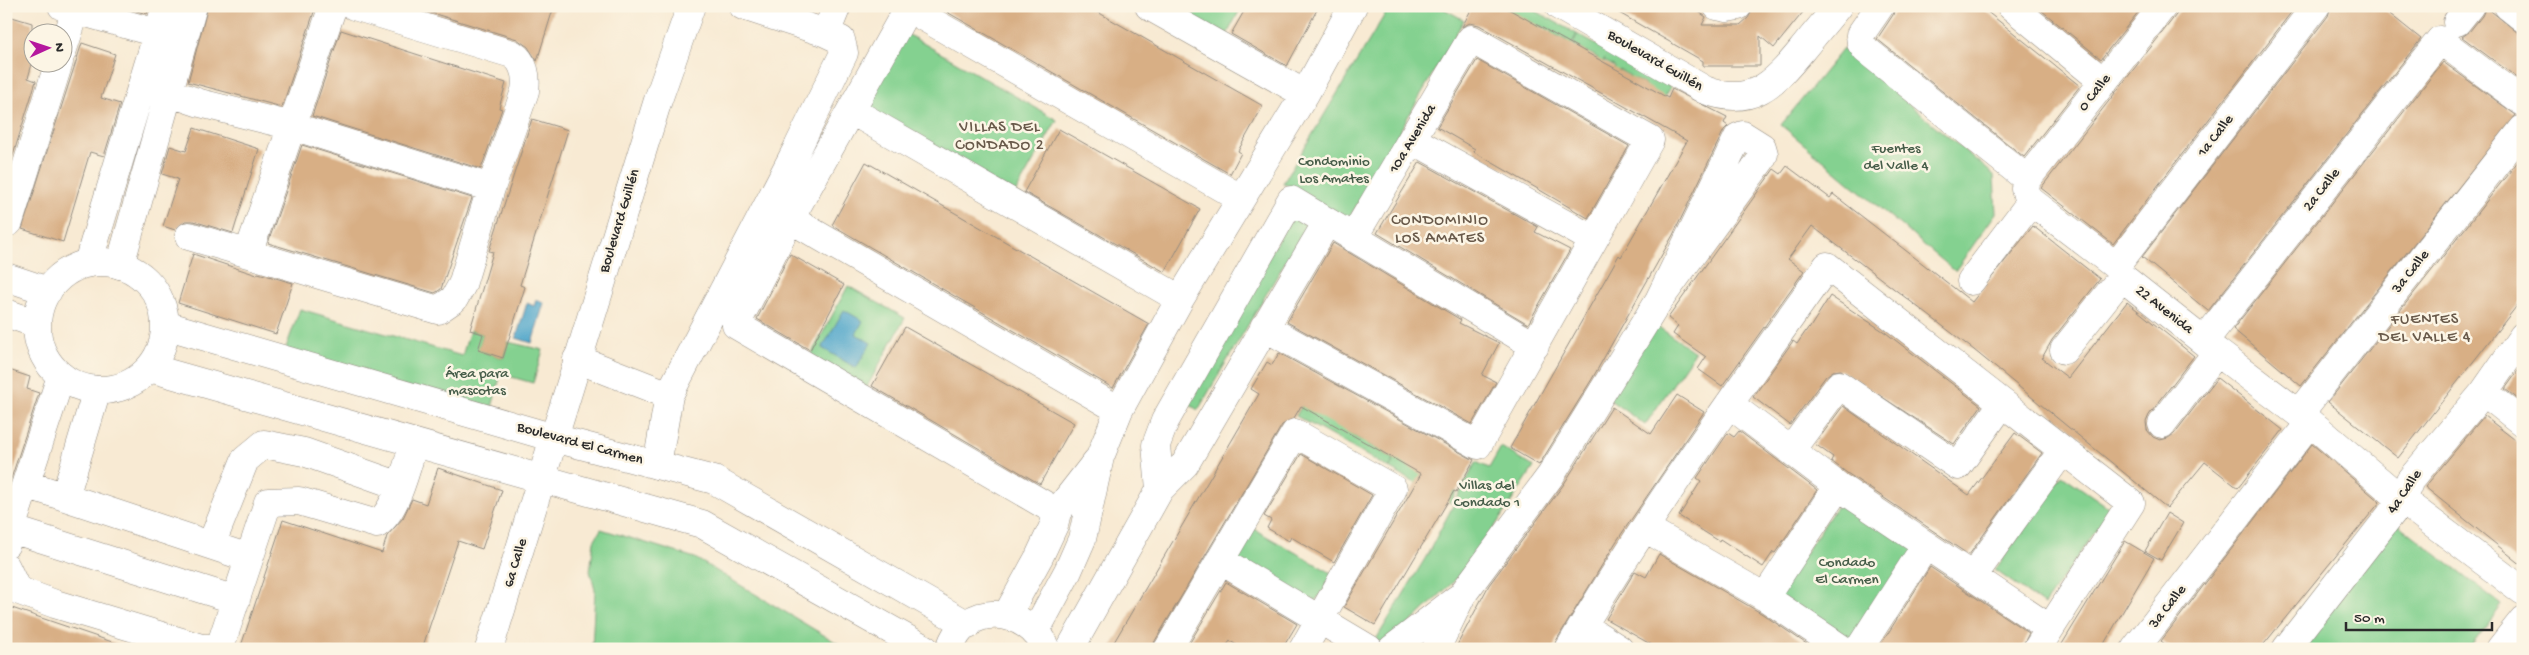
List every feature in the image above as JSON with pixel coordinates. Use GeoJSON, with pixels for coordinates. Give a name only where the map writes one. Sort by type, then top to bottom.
{"type":"FeatureCollection","features":[{"type":"Feature","properties":{"kind":"street"},"geometry":{"type":"LineString","coordinates":[[166,6],[170,37]]}},
{"type":"Feature","properties":{"kind":"street"},"geometry":{"type":"LineString","coordinates":[[120,265],[143,182],[156,88],[170,37],[193,6]]}},
{"type":"Feature","properties":{"kind":"street"},"geometry":{"type":"LineString","coordinates":[[248,254],[333,6]]}},
{"type":"Feature","properties":{"kind":"street"},"geometry":{"type":"LineString","coordinates":[[189,236],[438,310],[454,299],[462,285],[491,188],[525,90],[525,75],[520,60],[512,54],[354,6]]}},
{"type":"Feature","properties":{"kind":"street","name":"Boulevard Guillén"},"geometry":{"type":"LineString","coordinates":[[554,438],[658,100],[691,6]]}},
{"type":"Feature","properties":{"kind":"street"},"geometry":{"type":"LineString","coordinates":[[657,465],[669,395],[798,147],[844,53],[841,40],[826,33],[743,6]]}},
{"type":"Feature","properties":{"kind":"street"},"geometry":{"type":"LineString","coordinates":[[826,33],[837,6]]}},
{"type":"Feature","properties":{"kind":"street"},"geometry":{"type":"LineString","coordinates":[[1149,6],[1305,94]]}},
{"type":"Feature","properties":{"kind":"street"},"geometry":{"type":"LineString","coordinates":[[950,649],[959,632],[968,625],[987,616],[1007,615],[1018,618],[1040,640],[1082,539],[1100,457],[1119,410],[1180,299],[1305,94],[1353,6]]}},
{"type":"Feature","properties":{"kind":"street","name":"Boulevard Guillén"},"geometry":{"type":"LineString","coordinates":[[1559,6],[1705,90],[1730,96],[1759,91],[1774,82],[1838,6]]}},
{"type":"Feature","properties":{"kind":"street","name":"22 Avenida"},"geometry":{"type":"LineString","coordinates":[[1880,6],[1860,35],[1861,43],[1866,50],[2029,190],[2119,271],[2210,347],[2305,418],[2402,500],[2523,590]]}},
{"type":"Feature","properties":{"kind":"street"},"geometry":{"type":"LineString","coordinates":[[2011,6],[2104,82]]}},
{"type":"Feature","properties":{"kind":"street","name":"0 Calle"},"geometry":{"type":"LineString","coordinates":[[1971,281],[2029,190],[2104,82],[2163,6]]}},
{"type":"Feature","properties":{"kind":"street","name":"1a Calle"},"geometry":{"type":"LineString","coordinates":[[2064,350],[2119,271],[2316,6]]}},
{"type":"Feature","properties":{"kind":"street"},"geometry":{"type":"LineString","coordinates":[[2508,6],[2523,18]]}},
{"type":"Feature","properties":{"kind":"street"},"geometry":{"type":"LineString","coordinates":[[1057,512],[736,325],[790,219],[909,7],[1240,198]]}},
{"type":"Feature","properties":{"kind":"street"},"geometry":{"type":"LineString","coordinates":[[67,22],[69,8],[170,37]]}},
{"type":"Feature","properties":{"kind":"street"},"geometry":{"type":"LineString","coordinates":[[2456,23],[2523,102]]}},
{"type":"Feature","properties":{"kind":"street","name":"2a Calle"},"geometry":{"type":"LineString","coordinates":[[2162,424],[2210,347],[2456,23]]}},
{"type":"Feature","properties":{"kind":"street","name":"10a Avenida"},"geometry":{"type":"LineString","coordinates":[[1353,238],[1413,140],[1471,39],[1650,140],[1592,239]]}},
{"type":"Feature","properties":{"kind":"street"},"geometry":{"type":"LineString","coordinates":[[9,222],[56,72]]}},
{"type":"Feature","properties":{"kind":"street"},"geometry":{"type":"LineString","coordinates":[[156,88],[200,103],[292,126],[491,188]]}},
{"type":"Feature","properties":{"kind":"street"},"geometry":{"type":"LineString","coordinates":[[88,263],[114,172],[156,88]]}},
{"type":"Feature","properties":{"kind":"street"},"geometry":{"type":"LineString","coordinates":[[852,111],[1180,299]]}},
{"type":"Feature","properties":{"kind":"street","name":"3a Calle"},"geometry":{"type":"LineString","coordinates":[[2135,649],[2305,418],[2523,129]]}},
{"type":"Feature","properties":{"kind":"street"},"geometry":{"type":"LineString","coordinates":[[1436,649],[1462,595],[1551,475],[1659,300],[1761,160],[1764,154],[1762,147],[1743,135],[1738,137],[1659,300]]}},
{"type":"Feature","properties":{"kind":"street"},"geometry":{"type":"LineString","coordinates":[[1264,327],[1478,445],[1535,346],[1592,239],[1413,140]]}},
{"type":"Feature","properties":{"kind":"street"},"geometry":{"type":"LineString","coordinates":[[114,172],[143,182]]}},
{"type":"Feature","properties":{"kind":"street"},"geometry":{"type":"LineString","coordinates":[[1160,489],[1156,445],[1165,421],[1290,200],[1535,346]]}},
{"type":"Feature","properties":{"kind":"street"},"geometry":{"type":"LineString","coordinates":[[790,219],[1119,410]]}},
{"type":"Feature","properties":{"kind":"street"},"geometry":{"type":"LineString","coordinates":[[1070,649],[1160,489],[1185,464],[1327,222]]}},
{"type":"Feature","properties":{"kind":"street"},"geometry":{"type":"LineString","coordinates":[[88,263],[120,265],[135,272],[147,282],[163,309],[164,341],[150,368],[135,381],[117,389],[98,390],[78,386],[61,376],[48,362],[40,344],[38,324],[40,307],[48,291],[59,278],[73,269],[88,263]]}},
{"type":"Feature","properties":{"kind":"street"},"geometry":{"type":"LineString","coordinates":[[1618,649],[1576,637],[1645,528],[1729,404],[1827,266],[2131,503],[2044,638],[1973,576],[1838,486],[1729,404]]}},
{"type":"Feature","properties":{"kind":"street"},"geometry":{"type":"LineString","coordinates":[[6,277],[48,291]]}},
{"type":"Feature","properties":{"kind":"street"},"geometry":{"type":"LineString","coordinates":[[6,313],[38,324]]}},
{"type":"Feature","properties":{"kind":"street","name":"Boulevard El Carmen"},"geometry":{"type":"LineString","coordinates":[[165,325],[554,438],[714,480],[968,625]]}},
{"type":"Feature","properties":{"kind":"street","name":"4a Calle"},"geometry":{"type":"LineString","coordinates":[[2286,649],[2402,500],[2410,480],[2484,392],[2523,336]]}},
{"type":"Feature","properties":{"kind":"street"},"geometry":{"type":"LineString","coordinates":[[578,359],[669,395]]}},
{"type":"Feature","properties":{"kind":"street"},"geometry":{"type":"LineString","coordinates":[[150,368],[702,524],[925,649]]}},
{"type":"Feature","properties":{"kind":"street"},"geometry":{"type":"LineString","coordinates":[[61,376],[9,537],[236,600]]}},
{"type":"Feature","properties":{"kind":"street"},"geometry":{"type":"LineString","coordinates":[[1791,450],[1839,385],[1958,466],[2002,404]]}},
{"type":"Feature","properties":{"kind":"street"},"geometry":{"type":"LineString","coordinates":[[65,497],[98,390]]}},
{"type":"Feature","properties":{"kind":"street"},"geometry":{"type":"LineString","coordinates":[[2484,392],[2523,423]]}},
{"type":"Feature","properties":{"kind":"street"},"geometry":{"type":"LineString","coordinates":[[1168,649],[1295,433],[1393,490],[1303,649]]}},
{"type":"Feature","properties":{"kind":"street","name":"6a Calle"},"geometry":{"type":"LineString","coordinates":[[489,649],[554,438]]}},
{"type":"Feature","properties":{"kind":"street"},"geometry":{"type":"LineString","coordinates":[[6,567],[18,590],[55,604],[201,648],[220,647],[268,502],[299,501],[378,524],[386,518],[400,486],[414,443]]}},
{"type":"Feature","properties":{"kind":"street"},"geometry":{"type":"LineString","coordinates":[[211,545],[244,460],[264,444],[304,452],[400,486]]}},
{"type":"Feature","properties":{"kind":"street"},"geometry":{"type":"LineString","coordinates":[[1973,576],[2063,450]]}},
{"type":"Feature","properties":{"kind":"street"},"geometry":{"type":"LineString","coordinates":[[1007,615],[1040,557],[1054,525],[1057,512],[1100,457]]}},
{"type":"Feature","properties":{"kind":"street"},"geometry":{"type":"LineString","coordinates":[[26,484],[249,558]]}},
{"type":"Feature","properties":{"kind":"street"},"geometry":{"type":"LineString","coordinates":[[1765,597],[1838,486]]}},
{"type":"Feature","properties":{"kind":"street"},"geometry":{"type":"LineString","coordinates":[[1645,528],[1765,597],[1842,649]]}},
{"type":"Feature","properties":{"kind":"street"},"geometry":{"type":"LineString","coordinates":[[1859,649],[1926,545]]}},
{"type":"Feature","properties":{"kind":"street"},"geometry":{"type":"LineString","coordinates":[[1040,557],[1068,571]]}},
{"type":"Feature","properties":{"kind":"street"},"geometry":{"type":"LineString","coordinates":[[1220,560],[1369,649]]}},
{"type":"Feature","properties":{"kind":"street"},"geometry":{"type":"LineString","coordinates":[[1392,649],[1462,595]]}},
{"type":"Feature","properties":{"kind":"street"},"geometry":{"type":"LineString","coordinates":[[2500,649],[2523,620]]}},
{"type":"Feature","properties":{"kind":"green space"},"geometry":{"type":"Polygon","coordinates":[[[1175,6],[1242,6],[1222,44],[1175,6]]]}},
{"type":"Feature","properties":{"kind":"green space","name":"Condominio Los Amates"},"geometry":{"type":"Polygon","coordinates":[[[1390,6],[1439,6],[1464,20],[1347,222],[1283,183],[1390,6]]]}},
{"type":"Feature","properties":{"kind":"green space"},"geometry":{"type":"Polygon","coordinates":[[[1503,6],[1527,6],[1577,34],[1564,57],[1560,55],[1567,41],[1556,35],[1549,48],[1544,46],[1552,32],[1541,26],[1533,41],[1503,6]]]}},
{"type":"Feature","properties":{"kind":"green space","name":"VILLAS DEL CONDADO 2"},"geometry":{"type":"Polygon","coordinates":[[[902,31],[1057,120],[1012,199],[858,110],[902,31]]]}},
{"type":"Feature","properties":{"kind":"green space"},"geometry":{"type":"Polygon","coordinates":[[[1577,34],[1671,87],[1657,110],[1638,98],[1645,85],[1634,79],[1627,92],[1623,90],[1630,76],[1619,70],[1612,83],[1607,81],[1615,67],[1604,61],[1605,58],[1596,74],[1591,72],[1598,58],[1588,52],[1580,65],[1576,63],[1583,50],[1573,44],[1577,34]]]}},
{"type":"Feature","properties":{"kind":"green space","name":"Fuentes del Valle 4"},"geometry":{"type":"Polygon","coordinates":[[[1843,49],[1994,175],[1996,213],[1955,271],[1781,125],[1843,49]]]}},
{"type":"Feature","properties":{"kind":"green space","name":"Condominio Los Amates"},"geometry":{"type":"Polygon","coordinates":[[[1292,216],[1307,225],[1198,410],[1184,401],[1292,216]]]}},
{"type":"Feature","properties":{"kind":"green space"},"geometry":{"type":"Polygon","coordinates":[[[848,286],[905,318],[863,394],[807,362],[848,286]]]}},
{"type":"Feature","properties":{"kind":"green space","name":"Área para mascotas"},"geometry":{"type":"Polygon","coordinates":[[[300,309],[462,356],[470,330],[483,334],[479,350],[503,358],[508,342],[543,350],[533,383],[501,374],[491,411],[284,353],[300,309]]]}},
{"type":"Feature","properties":{"kind":"green space"},"geometry":{"type":"Polygon","coordinates":[[[1657,326],[1695,352],[1645,425],[1607,398],[1657,326]]]}},
{"type":"Feature","properties":{"kind":"green space"},"geometry":{"type":"Polygon","coordinates":[[[1310,392],[1333,420],[1353,436],[1363,441],[1371,428],[1375,431],[1368,444],[1379,450],[1391,439],[1383,453],[1394,459],[1389,468],[1296,416],[1310,392]]]}},
{"type":"Feature","properties":{"kind":"green space"},"geometry":{"type":"Polygon","coordinates":[[[1403,446],[1446,487],[1456,492],[1451,503],[1389,468],[1403,446]]]}},
{"type":"Feature","properties":{"kind":"green space","name":"Villas del Condado 1"},"geometry":{"type":"Polygon","coordinates":[[[1501,447],[1534,467],[1467,569],[1385,647],[1375,641],[1426,557],[1476,462],[1489,468],[1501,447]]]}},
{"type":"Feature","properties":{"kind":"green space"},"geometry":{"type":"Polygon","coordinates":[[[2062,475],[2111,509],[2044,605],[1995,570],[2062,475]]]}},
{"type":"Feature","properties":{"kind":"green space","name":"Condado El Carmen"},"geometry":{"type":"Polygon","coordinates":[[[1843,497],[1917,548],[1851,646],[1776,596],[1843,497]]]}},
{"type":"Feature","properties":{"kind":"green space"},"geometry":{"type":"Polygon","coordinates":[[[2396,523],[2502,605],[2469,649],[2300,649],[2396,523]]]}},
{"type":"Feature","properties":{"kind":"green space"},"geometry":{"type":"Polygon","coordinates":[[[1252,528],[1335,575],[1316,600],[1309,601],[1239,561],[1237,551],[1252,528]]]}},
{"type":"Feature","properties":{"kind":"green space"},"geometry":{"type":"Polygon","coordinates":[[[601,529],[695,558],[847,649],[592,649],[595,590],[590,571],[594,541],[601,529]]]}},
{"type":"Feature","properties":{"kind":"water"},"geometry":{"type":"Polygon","coordinates":[[[536,300],[544,303],[532,343],[516,338],[527,303],[534,306],[536,300]]]}},
{"type":"Feature","properties":{"kind":"water"},"geometry":{"type":"Polygon","coordinates":[[[844,310],[863,321],[856,334],[871,343],[856,368],[822,348],[844,310]]]}},
{"type":"Feature","properties":{"kind":"building"},"geometry":{"type":"Polygon","coordinates":[[[120,6],[150,6],[147,14],[120,6]]]}},
{"type":"Feature","properties":{"kind":"building"},"geometry":{"type":"Polygon","coordinates":[[[208,6],[316,6],[282,107],[188,82],[208,6]]]}},
{"type":"Feature","properties":{"kind":"building"},"geometry":{"type":"Polygon","coordinates":[[[409,6],[554,6],[537,61],[528,47],[517,39],[409,6]]]}},
{"type":"Feature","properties":{"kind":"building"},"geometry":{"type":"Polygon","coordinates":[[[951,6],[1087,6],[1263,106],[1238,151],[1241,153],[1230,174],[947,12],[951,6]]]}},
{"type":"Feature","properties":{"kind":"building"},"geometry":{"type":"Polygon","coordinates":[[[1247,6],[1319,6],[1287,66],[1231,34],[1247,6]]]}},
{"type":"Feature","properties":{"kind":"building"},"geometry":{"type":"Polygon","coordinates":[[[1473,6],[1503,6],[1668,98],[1672,89],[1727,117],[1724,123],[1728,126],[1724,130],[1673,235],[1592,379],[1539,465],[1510,448],[1619,255],[1621,257],[1687,141],[1479,25],[1470,23],[1462,27],[1473,6]]]}},
{"type":"Feature","properties":{"kind":"building"},"geometry":{"type":"Polygon","coordinates":[[[1607,6],[1691,6],[1706,17],[1702,25],[1740,25],[1748,18],[1755,6],[1808,6],[1774,48],[1760,36],[1760,66],[1703,66],[1703,61],[1607,6]]]}},
{"type":"Feature","properties":{"kind":"building"},"geometry":{"type":"Polygon","coordinates":[[[1895,6],[1980,6],[2080,86],[2024,157],[1877,39],[1893,15],[1895,6]]]}},
{"type":"Feature","properties":{"kind":"building"},"geometry":{"type":"Polygon","coordinates":[[[2036,6],[2143,6],[2101,59],[2036,6]]]}},
{"type":"Feature","properties":{"kind":"building"},"geometry":{"type":"Polygon","coordinates":[[[2183,6],[2296,6],[2113,244],[2041,188],[2183,6]]]}},
{"type":"Feature","properties":{"kind":"building"},"geometry":{"type":"Polygon","coordinates":[[[2331,6],[2380,6],[2421,39],[2208,311],[2142,257],[2328,16],[2331,6]]]}},
{"type":"Feature","properties":{"kind":"building"},"geometry":{"type":"Polygon","coordinates":[[[2486,7],[2523,37],[2523,82],[2462,37],[2469,32],[2482,16],[2486,7]]]}},
{"type":"Feature","properties":{"kind":"building"},"geometry":{"type":"Polygon","coordinates":[[[12,17],[29,22],[22,22],[22,72],[30,72],[28,78],[36,81],[6,178],[6,34],[12,17]]]}},
{"type":"Feature","properties":{"kind":"building"},"geometry":{"type":"Polygon","coordinates":[[[341,30],[506,83],[499,108],[502,109],[481,169],[312,116],[341,30]]]}},
{"type":"Feature","properties":{"kind":"building"},"geometry":{"type":"Polygon","coordinates":[[[82,43],[115,54],[101,98],[120,104],[104,156],[90,152],[63,242],[22,229],[82,43]]]}},
{"type":"Feature","properties":{"kind":"building"},"geometry":{"type":"Polygon","coordinates":[[[1477,60],[1629,146],[1588,218],[1474,152],[1475,149],[1437,127],[1477,60]]]}},
{"type":"Feature","properties":{"kind":"building"},"geometry":{"type":"Polygon","coordinates":[[[2443,62],[2516,115],[2301,386],[2233,329],[2443,62]]]}},
{"type":"Feature","properties":{"kind":"building"},"geometry":{"type":"Polygon","coordinates":[[[532,119],[568,130],[520,285],[525,287],[503,358],[478,350],[483,334],[470,330],[493,252],[489,251],[532,119]]]}},
{"type":"Feature","properties":{"kind":"building"},"geometry":{"type":"Polygon","coordinates":[[[194,128],[259,149],[233,233],[193,221],[185,221],[175,230],[163,226],[178,179],[162,174],[170,146],[186,151],[194,128]]]}},
{"type":"Feature","properties":{"kind":"building"},"geometry":{"type":"Polygon","coordinates":[[[1059,129],[1200,209],[1165,272],[1024,192],[1059,129]]]}},
{"type":"Feature","properties":{"kind":"building"},"geometry":{"type":"Polygon","coordinates":[[[302,145],[472,198],[441,289],[435,293],[268,243],[302,145]]]}},
{"type":"Feature","properties":{"kind":"building"},"geometry":{"type":"Polygon","coordinates":[[[2523,155],[2523,298],[2398,458],[2328,402],[2523,155]]]}},
{"type":"Feature","properties":{"kind":"building"},"geometry":{"type":"Polygon","coordinates":[[[866,162],[1149,324],[1113,388],[832,225],[866,162]]]}},
{"type":"Feature","properties":{"kind":"building"},"geometry":{"type":"Polygon","coordinates":[[[1420,162],[1538,227],[1535,232],[1570,250],[1528,324],[1377,233],[1420,162]]]}},
{"type":"Feature","properties":{"kind":"building"},"geometry":{"type":"Polygon","coordinates":[[[1787,166],[1830,198],[1833,194],[1972,302],[2033,226],[2100,279],[2052,340],[2042,358],[2068,378],[2127,302],[2194,356],[2149,415],[2146,422],[2147,430],[2153,437],[2160,440],[2174,434],[2217,378],[2283,430],[2238,488],[2205,462],[2167,508],[1974,350],[1812,226],[1788,259],[1804,271],[1722,386],[1698,369],[1706,357],[1673,334],[1678,326],[1668,318],[1774,169],[1781,174],[1787,166]]]}},
{"type":"Feature","properties":{"kind":"building"},"geometry":{"type":"Polygon","coordinates":[[[1333,243],[1461,320],[1459,323],[1499,343],[1482,375],[1496,382],[1472,424],[1287,322],[1333,243]]]}},
{"type":"Feature","properties":{"kind":"building"},"geometry":{"type":"Polygon","coordinates":[[[193,254],[257,275],[258,273],[293,283],[276,334],[178,303],[193,254]]]}},
{"type":"Feature","properties":{"kind":"building"},"geometry":{"type":"Polygon","coordinates":[[[790,254],[844,285],[810,350],[757,319],[790,254]]]}},
{"type":"Feature","properties":{"kind":"building"},"geometry":{"type":"Polygon","coordinates":[[[1830,296],[1886,333],[1981,406],[1954,444],[1841,370],[1833,371],[1826,376],[1790,425],[1753,397],[1793,341],[1797,344],[1809,329],[1830,296]]]}},
{"type":"Feature","properties":{"kind":"building"},"geometry":{"type":"Polygon","coordinates":[[[905,327],[1074,423],[1040,484],[872,386],[905,327]]]}},
{"type":"Feature","properties":{"kind":"building"},"geometry":{"type":"Polygon","coordinates":[[[1279,353],[1474,460],[1456,492],[1454,491],[1375,625],[1344,607],[1421,474],[1301,406],[1294,418],[1282,425],[1152,649],[1110,649],[1259,394],[1251,389],[1267,362],[1272,365],[1279,353]]]}},
{"type":"Feature","properties":{"kind":"building"},"geometry":{"type":"Polygon","coordinates":[[[2523,364],[2523,403],[2505,389],[2523,364]]]}},
{"type":"Feature","properties":{"kind":"building"},"geometry":{"type":"Polygon","coordinates":[[[6,369],[30,377],[27,389],[39,393],[7,491],[6,369]]]}},
{"type":"Feature","properties":{"kind":"building"},"geometry":{"type":"Polygon","coordinates":[[[1677,395],[1704,412],[1616,542],[1553,649],[1455,649],[1489,585],[1564,484],[1612,407],[1651,434],[1677,395]]]}},
{"type":"Feature","properties":{"kind":"building"},"geometry":{"type":"Polygon","coordinates":[[[1843,406],[1969,495],[2015,433],[2042,453],[1969,555],[1847,473],[1831,461],[1833,457],[1815,444],[1843,406]]]}},
{"type":"Feature","properties":{"kind":"building"},"geometry":{"type":"Polygon","coordinates":[[[2484,416],[2523,446],[2523,566],[2425,487],[2484,416]]]}},
{"type":"Feature","properties":{"kind":"building"},"geometry":{"type":"Polygon","coordinates":[[[1739,431],[1817,490],[1775,553],[1773,552],[1763,567],[1720,539],[1719,541],[1679,516],[1701,481],[1697,478],[1728,433],[1734,437],[1739,431]]]}},
{"type":"Feature","properties":{"kind":"building"},"geometry":{"type":"Polygon","coordinates":[[[2312,444],[2380,502],[2260,649],[2171,649],[2161,641],[2312,444]]]}},
{"type":"Feature","properties":{"kind":"building"},"geometry":{"type":"Polygon","coordinates":[[[1301,454],[1372,495],[1334,562],[1291,537],[1289,541],[1267,528],[1271,520],[1264,516],[1301,454]]]}},
{"type":"Feature","properties":{"kind":"building"},"geometry":{"type":"Polygon","coordinates":[[[438,468],[502,490],[482,549],[458,541],[422,649],[240,649],[283,520],[382,553],[387,536],[403,518],[412,499],[426,504],[438,468]]]}},
{"type":"Feature","properties":{"kind":"building"},"geometry":{"type":"Polygon","coordinates":[[[2167,513],[2183,523],[2161,560],[2145,551],[2167,513]]]}},
{"type":"Feature","properties":{"kind":"building"},"geometry":{"type":"Polygon","coordinates":[[[2125,541],[2154,558],[2101,649],[2059,649],[2125,541]]]}},
{"type":"Feature","properties":{"kind":"building"},"geometry":{"type":"Polygon","coordinates":[[[1659,554],[1761,613],[1814,649],[1659,649],[1606,619],[1635,571],[1646,577],[1659,554]]]}},
{"type":"Feature","properties":{"kind":"building"},"geometry":{"type":"Polygon","coordinates":[[[1930,567],[2029,633],[2021,649],[1878,649],[1930,567]]]}},
{"type":"Feature","properties":{"kind":"building"},"geometry":{"type":"Polygon","coordinates":[[[1226,582],[1297,624],[1282,649],[1243,649],[1230,641],[1224,649],[1186,649],[1226,582]]]}},
{"type":"Feature","properties":{"kind":"building"},"geometry":{"type":"Polygon","coordinates":[[[6,606],[124,646],[123,649],[6,649],[6,606]]]}},
{"type":"Feature","properties":{"kind":"district","name":"VILLAS DEL CONDADO 2"},"geometry":{"type":"Point","coordinates":[1000,137]}},
{"type":"Feature","properties":{"kind":"district","name":"CONDOMINIO LOS AMATES"},"geometry":{"type":"Point","coordinates":[1440,230]}},
{"type":"Feature","properties":{"kind":"district","name":"FUENTES DEL VALLE 4"},"geometry":{"type":"Point","coordinates":[2425,329]}}]}
